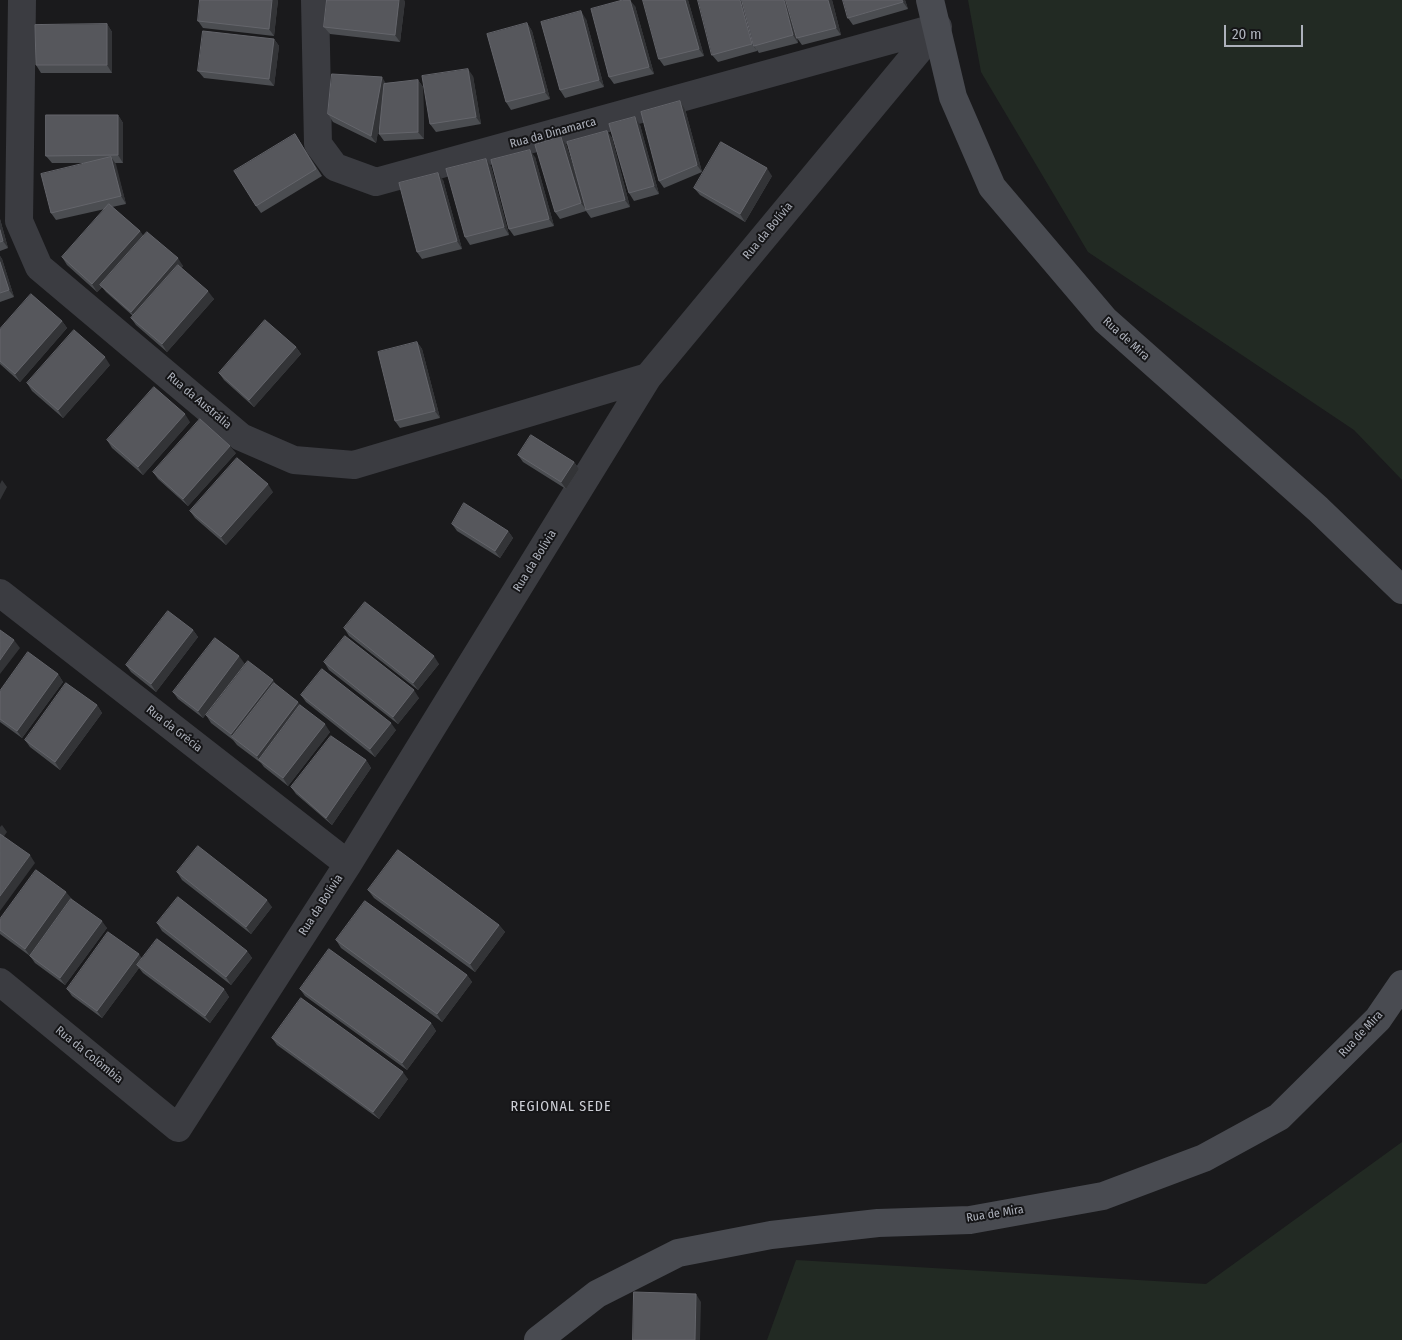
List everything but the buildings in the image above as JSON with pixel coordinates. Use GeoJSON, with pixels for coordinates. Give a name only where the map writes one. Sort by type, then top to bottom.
{"type":"FeatureCollection","features":[{"type":"Feature","properties":{"kind":"street","name":"Rua da Austrália"},"geometry":{"type":"LineString","coordinates":[[22,0],[19,221],[38,268],[241,437],[294,460],[354,465],[648,377]]}},
{"type":"Feature","properties":{"kind":"street","name":"Rua da Dinamarca"},"geometry":{"type":"LineString","coordinates":[[315,0],[318,144],[336,167],[376,182],[938,27]]}},
{"type":"Feature","properties":{"kind":"street","name":"Rua de Mira"},"geometry":{"type":"LineString","coordinates":[[930,0],[954,97],[992,187],[1105,320],[1318,508],[1402,590]]}},
{"type":"Feature","properties":{"kind":"street","name":"Rua da Bolívia"},"geometry":{"type":"LineString","coordinates":[[178,1128],[348,864],[648,377],[938,27]]}},
{"type":"Feature","properties":{"kind":"street","name":"Rua da Grécia"},"geometry":{"type":"LineString","coordinates":[[0,594],[348,864]]}},
{"type":"Feature","properties":{"kind":"street","name":"Rua da Colômbia"},"geometry":{"type":"LineString","coordinates":[[0,982],[178,1128]]}},
{"type":"Feature","properties":{"kind":"street","name":"Rua de Mira"},"geometry":{"type":"LineString","coordinates":[[538,1340],[596,1294],[678,1253],[771,1235],[878,1223],[970,1220],[1103,1196],[1204,1158],[1278,1117],[1378,1020],[1402,984]]}},
{"type":"Feature","properties":{"kind":"shaded area"},"geometry":{"type":"Polygon","coordinates":[[[968,0],[1402,0],[1402,480],[1354,430],[1088,252],[981,72],[968,0]]]}},
{"type":"Feature","properties":{"kind":"shaded area"},"geometry":{"type":"Polygon","coordinates":[[[1402,1142],[1402,1340],[767,1340],[796,1260],[1206,1284],[1402,1142]]]}},
{"type":"Feature","properties":{"kind":"district","name":"REGIONAL SEDE"},"geometry":{"type":"Point","coordinates":[561,1107]}}]}
